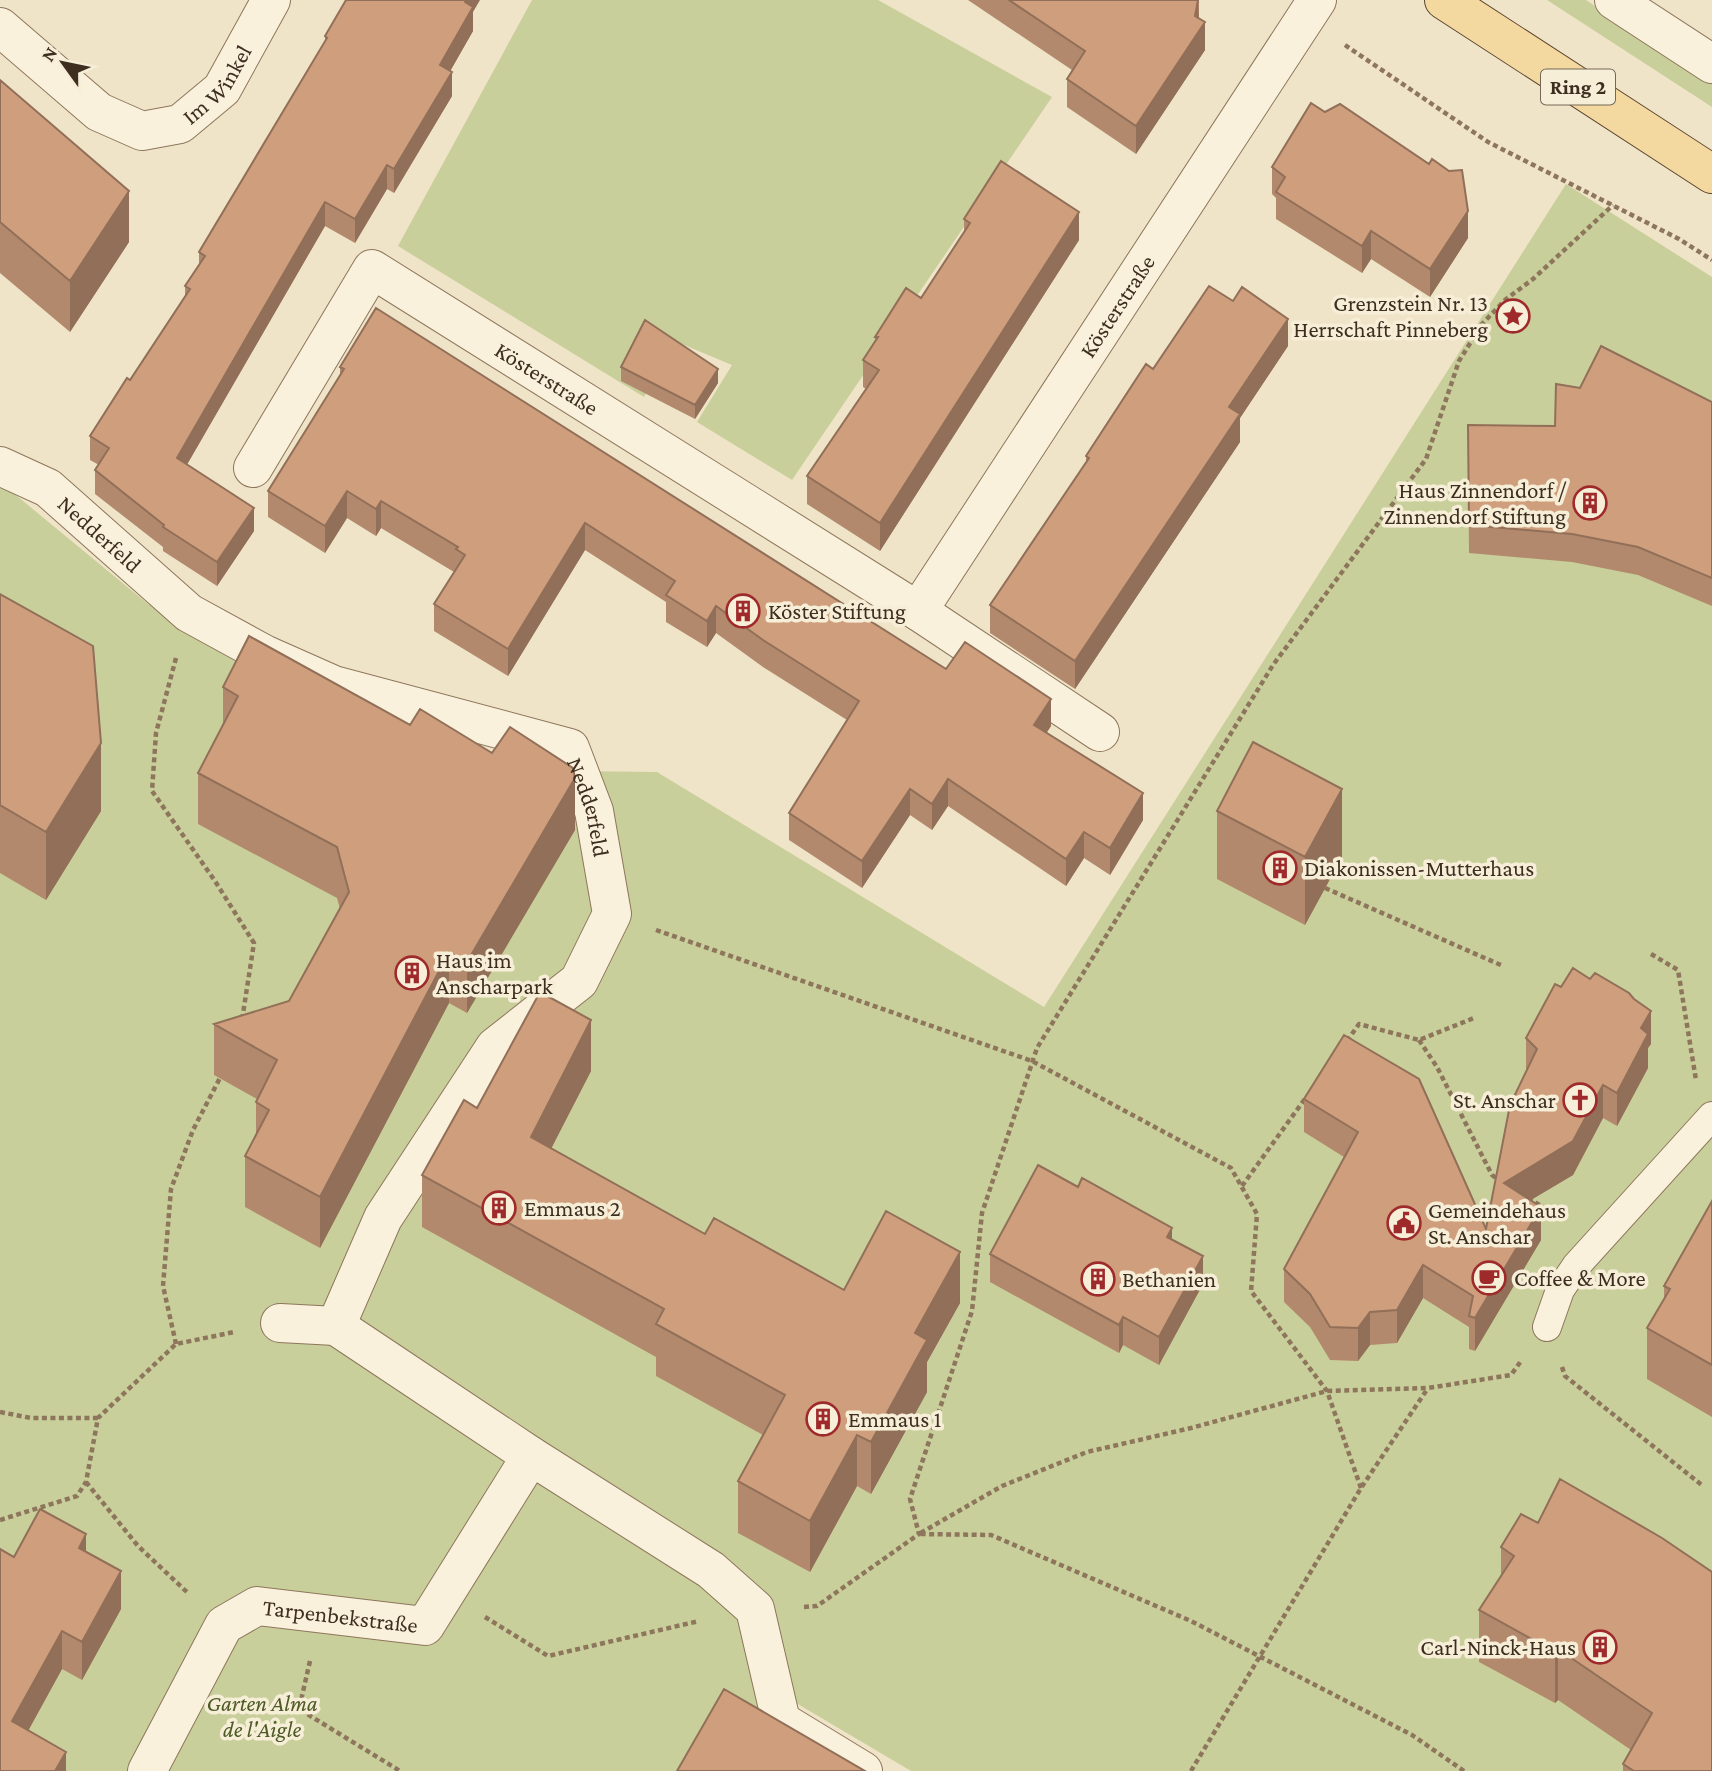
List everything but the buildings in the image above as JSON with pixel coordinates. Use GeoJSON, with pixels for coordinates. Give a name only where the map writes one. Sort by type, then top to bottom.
{"type":"FeatureCollection","features":[{"type":"Feature","properties":{"kind":"main road","name":"Ring 2"},"geometry":{"type":"LineString","coordinates":[[1444,0],[1712,174]]}},
{"type":"Feature","properties":{"kind":"street","name":"Im Winkel"},"geometry":{"type":"LineString","coordinates":[[0,27],[99,112],[142,131],[180,124],[222,89],[271,0]]}},
{"type":"Feature","properties":{"kind":"street","name":"Kösterstraße"},"geometry":{"type":"LineString","coordinates":[[918,611],[1317,0]]}},
{"type":"Feature","properties":{"kind":"street"},"geometry":{"type":"LineString","coordinates":[[1614,0],[1712,64]]}},
{"type":"Feature","properties":{"kind":"street","name":"Kösterstraße"},"geometry":{"type":"LineString","coordinates":[[253,468],[372,269],[918,611],[1100,732]]}},
{"type":"Feature","properties":{"kind":"street","name":"Nedderfeld"},"geometry":{"type":"LineString","coordinates":[[0,466],[48,488],[189,613],[264,654],[334,685],[570,748],[594,811],[612,915]]}},
{"type":"Feature","properties":{"kind":"street"},"geometry":{"type":"LineString","coordinates":[[336,1326],[383,1218],[495,1047],[579,981],[612,915]]}},
{"type":"Feature","properties":{"kind":"street"},"geometry":{"type":"LineString","coordinates":[[280,1323],[336,1326],[531,1456],[711,1570],[755,1609],[781,1721],[863,1771]]}},
{"type":"Feature","properties":{"kind":"street","name":"Tarpenbekstraße"},"geometry":{"type":"LineString","coordinates":[[147,1771],[224,1625],[257,1606],[425,1626],[531,1456]]}},
{"type":"Feature","properties":{"kind":"lane"},"geometry":{"type":"LineString","coordinates":[[1547,1326],[1560,1290],[1576,1266],[1708,1121]]}},
{"type":"Feature","properties":{"kind":"path"},"geometry":{"type":"LineString","coordinates":[[1343,44],[1488,142],[1679,239],[1712,260]]}},
{"type":"Feature","properties":{"kind":"path"},"geometry":{"type":"LineString","coordinates":[[919,1534],[910,1499],[972,1311],[982,1213],[1037,1048],[1273,665],[1426,459],[1459,361],[1482,324],[1505,300],[1533,279],[1614,205]]}},
{"type":"Feature","properties":{"kind":"path"},"geometry":{"type":"LineString","coordinates":[[189,613],[156,733],[152,791],[215,881],[254,943],[241,1029]]}},
{"type":"Feature","properties":{"kind":"path"},"geometry":{"type":"LineString","coordinates":[[1325,888],[1503,966]]}},
{"type":"Feature","properties":{"kind":"path"},"geometry":{"type":"LineString","coordinates":[[612,915],[1032,1061],[1231,1168],[1257,1214],[1251,1291],[1327,1391],[1362,1488]]}},
{"type":"Feature","properties":{"kind":"path"},"geometry":{"type":"LineString","coordinates":[[1651,954],[1678,970],[1708,1121]]}},
{"type":"Feature","properties":{"kind":"path"},"geometry":{"type":"LineString","coordinates":[[1344,1046],[1359,1024],[1419,1040],[1474,1018]]}},
{"type":"Feature","properties":{"kind":"path"},"geometry":{"type":"LineString","coordinates":[[1419,1040],[1437,1067],[1492,1175],[1502,1182]]}},
{"type":"Feature","properties":{"kind":"path"},"geometry":{"type":"LineString","coordinates":[[176,1344],[163,1286],[171,1189],[193,1130],[227,1063]]}},
{"type":"Feature","properties":{"kind":"path"},"geometry":{"type":"LineString","coordinates":[[1241,1186],[1312,1089]]}},
{"type":"Feature","properties":{"kind":"path"},"geometry":{"type":"LineString","coordinates":[[1524,1195],[1599,1242]]}},
{"type":"Feature","properties":{"kind":"path"},"geometry":{"type":"LineString","coordinates":[[0,1520],[77,1496],[86,1482],[98,1418],[176,1344],[280,1323]]}},
{"type":"Feature","properties":{"kind":"path"},"geometry":{"type":"LineString","coordinates":[[755,1609],[817,1606],[919,1534],[1002,1486],[1087,1452],[1191,1428],[1327,1391],[1428,1388],[1511,1375],[1547,1326]]}},
{"type":"Feature","properties":{"kind":"path"},"geometry":{"type":"LineString","coordinates":[[1547,1326],[1565,1376],[1703,1486]]}},
{"type":"Feature","properties":{"kind":"path"},"geometry":{"type":"LineString","coordinates":[[1191,1771],[1362,1488],[1428,1388]]}},
{"type":"Feature","properties":{"kind":"path"},"geometry":{"type":"LineString","coordinates":[[0,1412],[30,1418],[98,1418]]}},
{"type":"Feature","properties":{"kind":"path"},"geometry":{"type":"LineString","coordinates":[[86,1482],[138,1546],[186,1593],[242,1614]]}},
{"type":"Feature","properties":{"kind":"path"},"geometry":{"type":"LineString","coordinates":[[919,1534],[991,1535],[1191,1621],[1412,1735],[1464,1771]]}},
{"type":"Feature","properties":{"kind":"path"},"geometry":{"type":"LineString","coordinates":[[446,1593],[548,1656],[684,1625]]}},
{"type":"Feature","properties":{"kind":"path"},"geometry":{"type":"LineString","coordinates":[[322,1612],[299,1709],[400,1771]]}},
{"type":"Feature","properties":{"kind":"green space"},"geometry":{"type":"Polygon","coordinates":[[[532,0],[878,0],[1052,97],[792,480],[697,422],[732,365],[677,342],[644,397],[398,246],[532,0]]]}},
{"type":"Feature","properties":{"kind":"green space"},"geometry":{"type":"Polygon","coordinates":[[[1547,0],[1586,0],[1712,83],[1712,107],[1547,0]]]}},
{"type":"Feature","properties":{"kind":"green space","name":"Garten Alma de l'Aigle"},"geometry":{"type":"Polygon","coordinates":[[[1566,184],[1712,277],[1712,1771],[911,1771],[796,1703],[688,1771],[0,1771],[0,482],[148,604],[272,682],[484,770],[657,772],[1044,1007],[1566,184]]]}},
{"type":"Feature","properties":{"kind":"place","name":"Grenzstein Nr. 13 Herrschaft Pinneberg"},"geometry":{"type":"Point","coordinates":[1513,316]}},
{"type":"Feature","properties":{"kind":"place","name":"Haus Zinnendorf / Zinnendorf Stiftung"},"geometry":{"type":"Point","coordinates":[1590,503]}},
{"type":"Feature","properties":{"kind":"place","name":"Köster Stiftung"},"geometry":{"type":"Point","coordinates":[743,611]}},
{"type":"Feature","properties":{"kind":"place","name":"Diakonissen-Mutterhaus"},"geometry":{"type":"Point","coordinates":[1280,868]}},
{"type":"Feature","properties":{"kind":"place","name":"Haus im Anscharpark"},"geometry":{"type":"Point","coordinates":[412,973]}},
{"type":"Feature","properties":{"kind":"place","name":"St. Anschar"},"geometry":{"type":"Point","coordinates":[1580,1100]}},
{"type":"Feature","properties":{"kind":"place","name":"Emmaus 2"},"geometry":{"type":"Point","coordinates":[499,1208]}},
{"type":"Feature","properties":{"kind":"place","name":"Gemeindehaus St. Anschar"},"geometry":{"type":"Point","coordinates":[1404,1223]}},
{"type":"Feature","properties":{"kind":"place","name":"Coffee & More"},"geometry":{"type":"Point","coordinates":[1489,1278]}},
{"type":"Feature","properties":{"kind":"place","name":"Bethanien"},"geometry":{"type":"Point","coordinates":[1098,1279]}},
{"type":"Feature","properties":{"kind":"place","name":"Emmaus 1"},"geometry":{"type":"Point","coordinates":[823,1419]}},
{"type":"Feature","properties":{"kind":"place","name":"Carl-Ninck-Haus"},"geometry":{"type":"Point","coordinates":[1600,1647]}}]}
